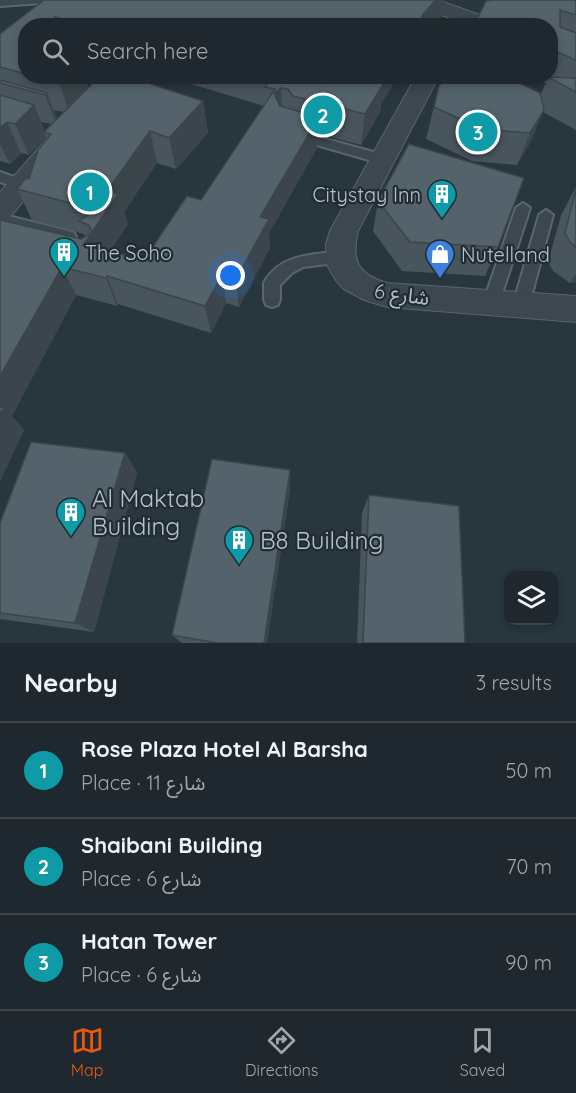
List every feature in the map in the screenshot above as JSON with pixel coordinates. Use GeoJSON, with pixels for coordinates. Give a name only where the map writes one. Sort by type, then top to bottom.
{"type":"FeatureCollection","features":[{"type":"Feature","properties":{"kind":"street"},"geometry":{"type":"LineString","coordinates":[[419,0],[455,18]]}},
{"type":"Feature","properties":{"kind":"street"},"geometry":{"type":"LineString","coordinates":[[339,258],[339,248],[344,231],[425,84]]}},
{"type":"Feature","properties":{"kind":"street"},"geometry":{"type":"LineString","coordinates":[[0,210],[11,180],[66,130]]}},
{"type":"Feature","properties":{"kind":"street","name":"شارع 6"},"geometry":{"type":"LineString","coordinates":[[339,258],[350,278],[373,292],[387,295],[576,309]]}},
{"type":"Feature","properties":{"kind":"lane"},"geometry":{"type":"LineString","coordinates":[[0,3],[43,0]]}},
{"type":"Feature","properties":{"kind":"lane"},"geometry":{"type":"LineString","coordinates":[[284,130],[381,164]]}},
{"type":"Feature","properties":{"kind":"lane"},"geometry":{"type":"LineString","coordinates":[[302,144],[381,164]]}},
{"type":"Feature","properties":{"kind":"lane"},"geometry":{"type":"LineString","coordinates":[[491,303],[523,208]]}},
{"type":"Feature","properties":{"kind":"lane"},"geometry":{"type":"LineString","coordinates":[[521,305],[546,215]]}},
{"type":"Feature","properties":{"kind":"lane"},"geometry":{"type":"LineString","coordinates":[[0,219],[80,240]]}},
{"type":"Feature","properties":{"kind":"lane"},"geometry":{"type":"LineString","coordinates":[[272,300],[272,283],[288,266],[301,261],[339,258]]}},
{"type":"Feature","properties":{"kind":"building"},"geometry":{"type":"Polygon","coordinates":[[[44,0],[436,0],[421,18],[21,18],[44,0]]]}},
{"type":"Feature","properties":{"kind":"building"},"geometry":{"type":"Polygon","coordinates":[[[576,0],[576,15],[560,10],[560,27],[576,33],[576,60],[558,52],[558,18],[478,18],[486,1],[576,0]]]}},
{"type":"Feature","properties":{"kind":"building"},"geometry":{"type":"Polygon","coordinates":[[[18,20],[18,72],[0,67],[0,34],[18,20]]]}},
{"type":"Feature","properties":{"kind":"building"},"geometry":{"type":"Polygon","coordinates":[[[558,77],[576,78],[576,92],[558,82],[558,77]]]}},
{"type":"Feature","properties":{"kind":"building"},"geometry":{"type":"Polygon","coordinates":[[[0,80],[47,93],[45,95],[0,83],[0,80]]]}},
{"type":"Feature","properties":{"kind":"building"},"geometry":{"type":"Polygon","coordinates":[[[92,84],[151,84],[203,101],[169,138],[150,131],[107,191],[118,194],[92,232],[89,225],[79,221],[89,214],[85,207],[17,189],[26,178],[29,179],[38,150],[51,134],[44,132],[92,84]]]}},
{"type":"Feature","properties":{"kind":"building"},"geometry":{"type":"Polygon","coordinates":[[[267,84],[383,84],[365,114],[293,96],[288,89],[281,88],[274,93],[280,106],[319,117],[260,217],[269,219],[236,279],[222,275],[205,306],[107,276],[106,278],[62,267],[0,376],[0,220],[81,239],[92,233],[83,245],[144,260],[187,196],[201,200],[275,89],[265,87],[267,84]]]}},
{"type":"Feature","properties":{"kind":"building"},"geometry":{"type":"Polygon","coordinates":[[[441,84],[521,84],[540,93],[544,110],[530,133],[482,129],[434,107],[441,84]]]}},
{"type":"Feature","properties":{"kind":"building"},"geometry":{"type":"Polygon","coordinates":[[[0,95],[34,105],[15,124],[7,122],[0,128],[0,95]]]}},
{"type":"Feature","properties":{"kind":"building"},"geometry":{"type":"Polygon","coordinates":[[[409,144],[524,178],[498,247],[410,242],[378,201],[409,144]]]}},
{"type":"Feature","properties":{"kind":"building"},"geometry":{"type":"Polygon","coordinates":[[[576,189],[576,247],[565,233],[576,189]]]}},
{"type":"Feature","properties":{"kind":"building","name":"Al Maktab Building"},"geometry":{"type":"Polygon","coordinates":[[[31,442],[125,453],[75,623],[0,613],[0,523],[31,442]]]}},
{"type":"Feature","properties":{"kind":"building","name":"B8 Building"},"geometry":{"type":"Polygon","coordinates":[[[212,459],[290,470],[264,643],[217,643],[172,635],[212,459]]]}},
{"type":"Feature","properties":{"kind":"building"},"geometry":{"type":"Polygon","coordinates":[[[369,495],[459,506],[465,643],[363,643],[369,495]]]}},
{"type":"Feature","properties":{"kind":"place","name":"Shaibani Building"},"geometry":{"type":"Point","coordinates":[323,115]}},
{"type":"Feature","properties":{"kind":"place","name":"Hatan Tower"},"geometry":{"type":"Point","coordinates":[478,132]}},
{"type":"Feature","properties":{"kind":"place","name":"Rose Plaza Hotel Al Barsha"},"geometry":{"type":"Point","coordinates":[90,192]}},
{"type":"Feature","properties":{"kind":"place","name":"Citystay Inn"},"geometry":{"type":"Point","coordinates":[442,220]}},
{"type":"Feature","properties":{"kind":"place","name":"The Soho"},"geometry":{"type":"Point","coordinates":[64,278]}},
{"type":"Feature","properties":{"kind":"place","name":"Nutelland"},"geometry":{"type":"Point","coordinates":[440,280]}},
{"type":"Feature","properties":{"kind":"place","name":"Al Maktab Building"},"geometry":{"type":"Point","coordinates":[71,538]}},
{"type":"Feature","properties":{"kind":"place","name":"B8 Building"},"geometry":{"type":"Point","coordinates":[239,566]}}]}
